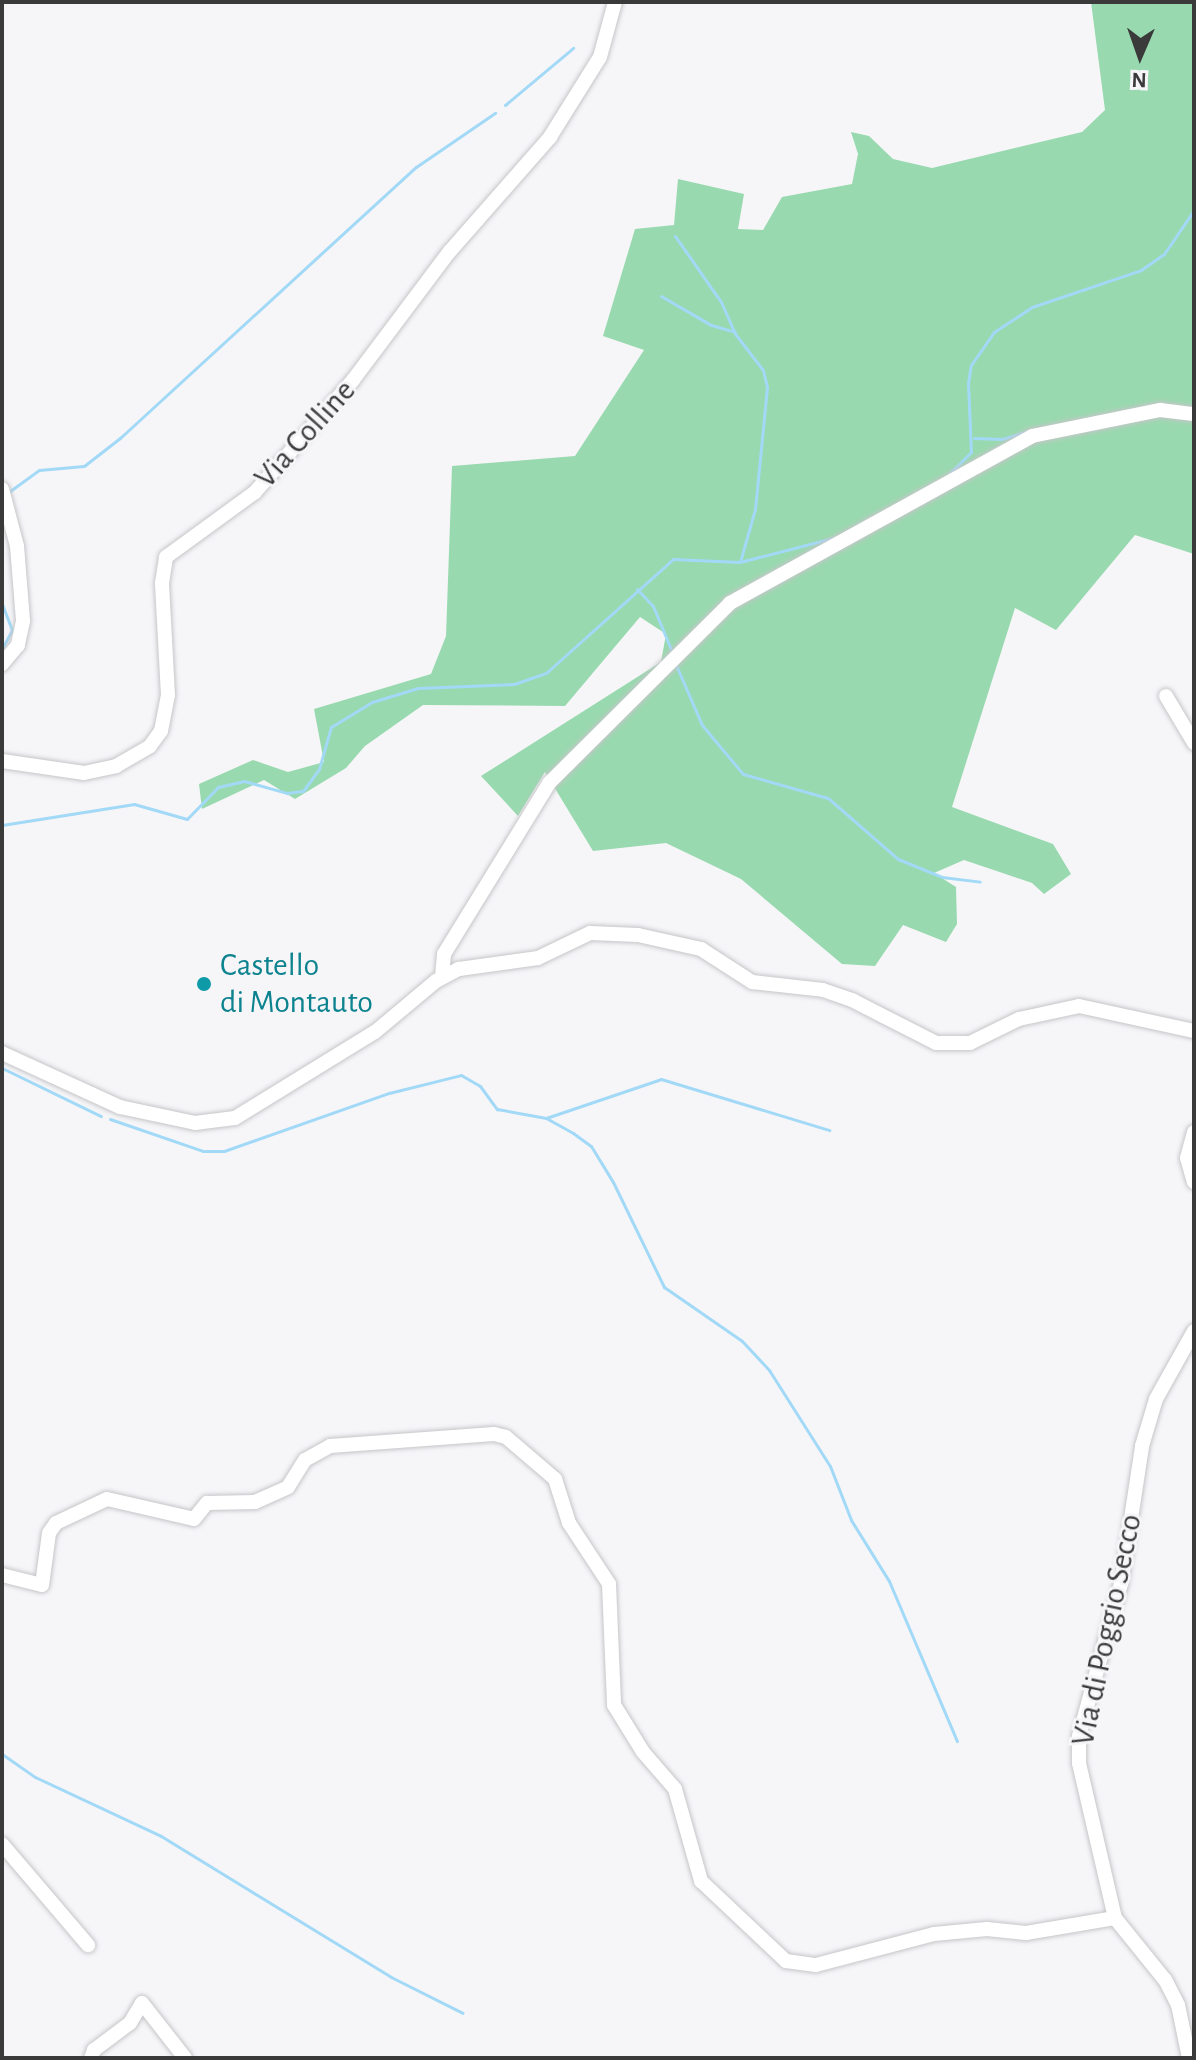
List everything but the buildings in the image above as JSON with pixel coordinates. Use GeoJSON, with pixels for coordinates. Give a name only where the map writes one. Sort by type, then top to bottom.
{"type":"FeatureCollection","features":[{"type":"Feature","properties":{"kind":"street","name":"Via Colline"},"geometry":{"type":"LineString","coordinates":[[2,761],[84,773],[116,766],[150,746],[161,731],[168,695],[162,583],[166,557],[255,492],[353,380],[450,251],[550,137],[600,57],[615,2]]}},
{"type":"Feature","properties":{"kind":"street"},"geometry":{"type":"LineString","coordinates":[[442,977],[444,954],[549,783],[730,603],[1032,436],[1160,410],[1194,414]]}},
{"type":"Feature","properties":{"kind":"street"},"geometry":{"type":"LineString","coordinates":[[2,489],[17,546],[23,621],[18,645],[2,664]]}},
{"type":"Feature","properties":{"kind":"street"},"geometry":{"type":"LineString","coordinates":[[1166,696],[1194,743]]}},
{"type":"Feature","properties":{"kind":"street"},"geometry":{"type":"LineString","coordinates":[[2,1053],[120,1107],[195,1123],[235,1118],[375,1032],[436,981],[459,969],[538,958],[590,933],[638,935],[701,949],[752,982],[823,990],[852,1000],[936,1043],[970,1043],[1019,1019],[1079,1006],[1194,1031]]}},
{"type":"Feature","properties":{"kind":"street"},"geometry":{"type":"LineString","coordinates":[[1194,1132],[1187,1158],[1194,1182]]}},
{"type":"Feature","properties":{"kind":"street","name":"Via di Poggio Secco"},"geometry":{"type":"LineString","coordinates":[[1189,2058],[1178,2005],[1165,1980],[1115,1918],[1079,1763],[1079,1736],[1121,1584],[1142,1446],[1156,1399],[1194,1331]]}},
{"type":"Feature","properties":{"kind":"street"},"geometry":{"type":"LineString","coordinates":[[2,1575],[42,1585],[49,1533],[56,1523],[107,1499],[194,1519],[207,1503],[255,1502],[288,1487],[305,1460],[330,1446],[494,1434],[506,1437],[555,1479],[569,1523],[609,1584],[614,1705],[643,1752],[675,1789],[701,1881],[786,1961],[816,1965],[934,1934],[987,1929],[1026,1933],[1115,1918]]}},
{"type":"Feature","properties":{"kind":"street"},"geometry":{"type":"LineString","coordinates":[[2,1844],[88,1945]]}},
{"type":"Feature","properties":{"kind":"street"},"geometry":{"type":"LineString","coordinates":[[91,2058],[94,2050],[130,2023],[142,2003],[185,2058]]}},
{"type":"Feature","properties":{"kind":"green space"},"geometry":{"type":"Polygon","coordinates":[[[1091,2],[1194,2],[1194,554],[1135,535],[1056,630],[1015,608],[952,807],[1053,844],[1071,874],[1044,894],[1032,883],[964,860],[934,873],[956,887],[957,924],[946,942],[903,925],[875,966],[842,964],[741,879],[666,843],[593,851],[545,772],[518,816],[481,776],[661,662],[666,634],[640,617],[565,706],[423,705],[365,746],[346,768],[295,799],[264,780],[202,809],[199,784],[253,760],[288,772],[324,762],[314,709],[431,674],[446,636],[452,466],[575,456],[644,350],[603,336],[635,229],[674,225],[678,179],[744,194],[738,229],[763,230],[782,197],[852,184],[858,154],[851,132],[869,136],[893,159],[932,168],[1082,132],[1105,110],[1091,2]]]}},
{"type":"Feature","properties":{"kind":"waterway"},"geometry":{"type":"LineString","coordinates":[[505,105],[573,48]]}},
{"type":"Feature","properties":{"kind":"waterway"},"geometry":{"type":"LineString","coordinates":[[10,491],[39,470],[84,466],[120,438],[416,167],[495,113]]}},
{"type":"Feature","properties":{"kind":"waterway"},"geometry":{"type":"LineString","coordinates":[[947,476],[971,452],[968,383],[971,365],[994,332],[1032,307],[1141,270],[1164,254],[1194,210]]}},
{"type":"Feature","properties":{"kind":"waterway"},"geometry":{"type":"LineString","coordinates":[[675,236],[721,302],[736,335],[763,370],[767,387],[755,509],[740,562]]}},
{"type":"Feature","properties":{"kind":"waterway"},"geometry":{"type":"LineString","coordinates":[[661,296],[711,325],[735,332]]}},
{"type":"Feature","properties":{"kind":"waterway"},"geometry":{"type":"LineString","coordinates":[[974,438],[1002,439],[1025,432]]}},
{"type":"Feature","properties":{"kind":"waterway"},"geometry":{"type":"LineString","coordinates":[[2,825],[134,804],[187,819],[218,787],[244,781],[287,793],[303,791],[319,769],[331,727],[372,702],[418,688],[514,684],[546,673],[673,559],[740,562],[837,537]]}},
{"type":"Feature","properties":{"kind":"waterway"},"geometry":{"type":"LineString","coordinates":[[637,589],[653,606],[673,654]]}},
{"type":"Feature","properties":{"kind":"waterway"},"geometry":{"type":"LineString","coordinates":[[2,604],[12,630],[2,649]]}},
{"type":"Feature","properties":{"kind":"waterway"},"geometry":{"type":"LineString","coordinates":[[676,665],[702,725],[743,774],[828,798],[898,859],[942,877],[980,882]]}},
{"type":"Feature","properties":{"kind":"waterway"},"geometry":{"type":"LineString","coordinates":[[2,1068],[101,1116]]}},
{"type":"Feature","properties":{"kind":"waterway"},"geometry":{"type":"LineString","coordinates":[[110,1119],[203,1151],[224,1151],[389,1093],[461,1075],[480,1086],[497,1109],[546,1118],[591,1146],[613,1182],[664,1287],[742,1341],[769,1370],[830,1466],[851,1520],[889,1581],[957,1741]]}},
{"type":"Feature","properties":{"kind":"waterway"},"geometry":{"type":"LineString","coordinates":[[546,1118],[661,1079],[829,1130]]}},
{"type":"Feature","properties":{"kind":"waterway"},"geometry":{"type":"LineString","coordinates":[[2,1754],[35,1777],[161,1836],[391,1977],[463,2013]]}},
{"type":"Feature","properties":{"kind":"place","name":"Castello di Montauto"},"geometry":{"type":"Point","coordinates":[204,984]}}]}
